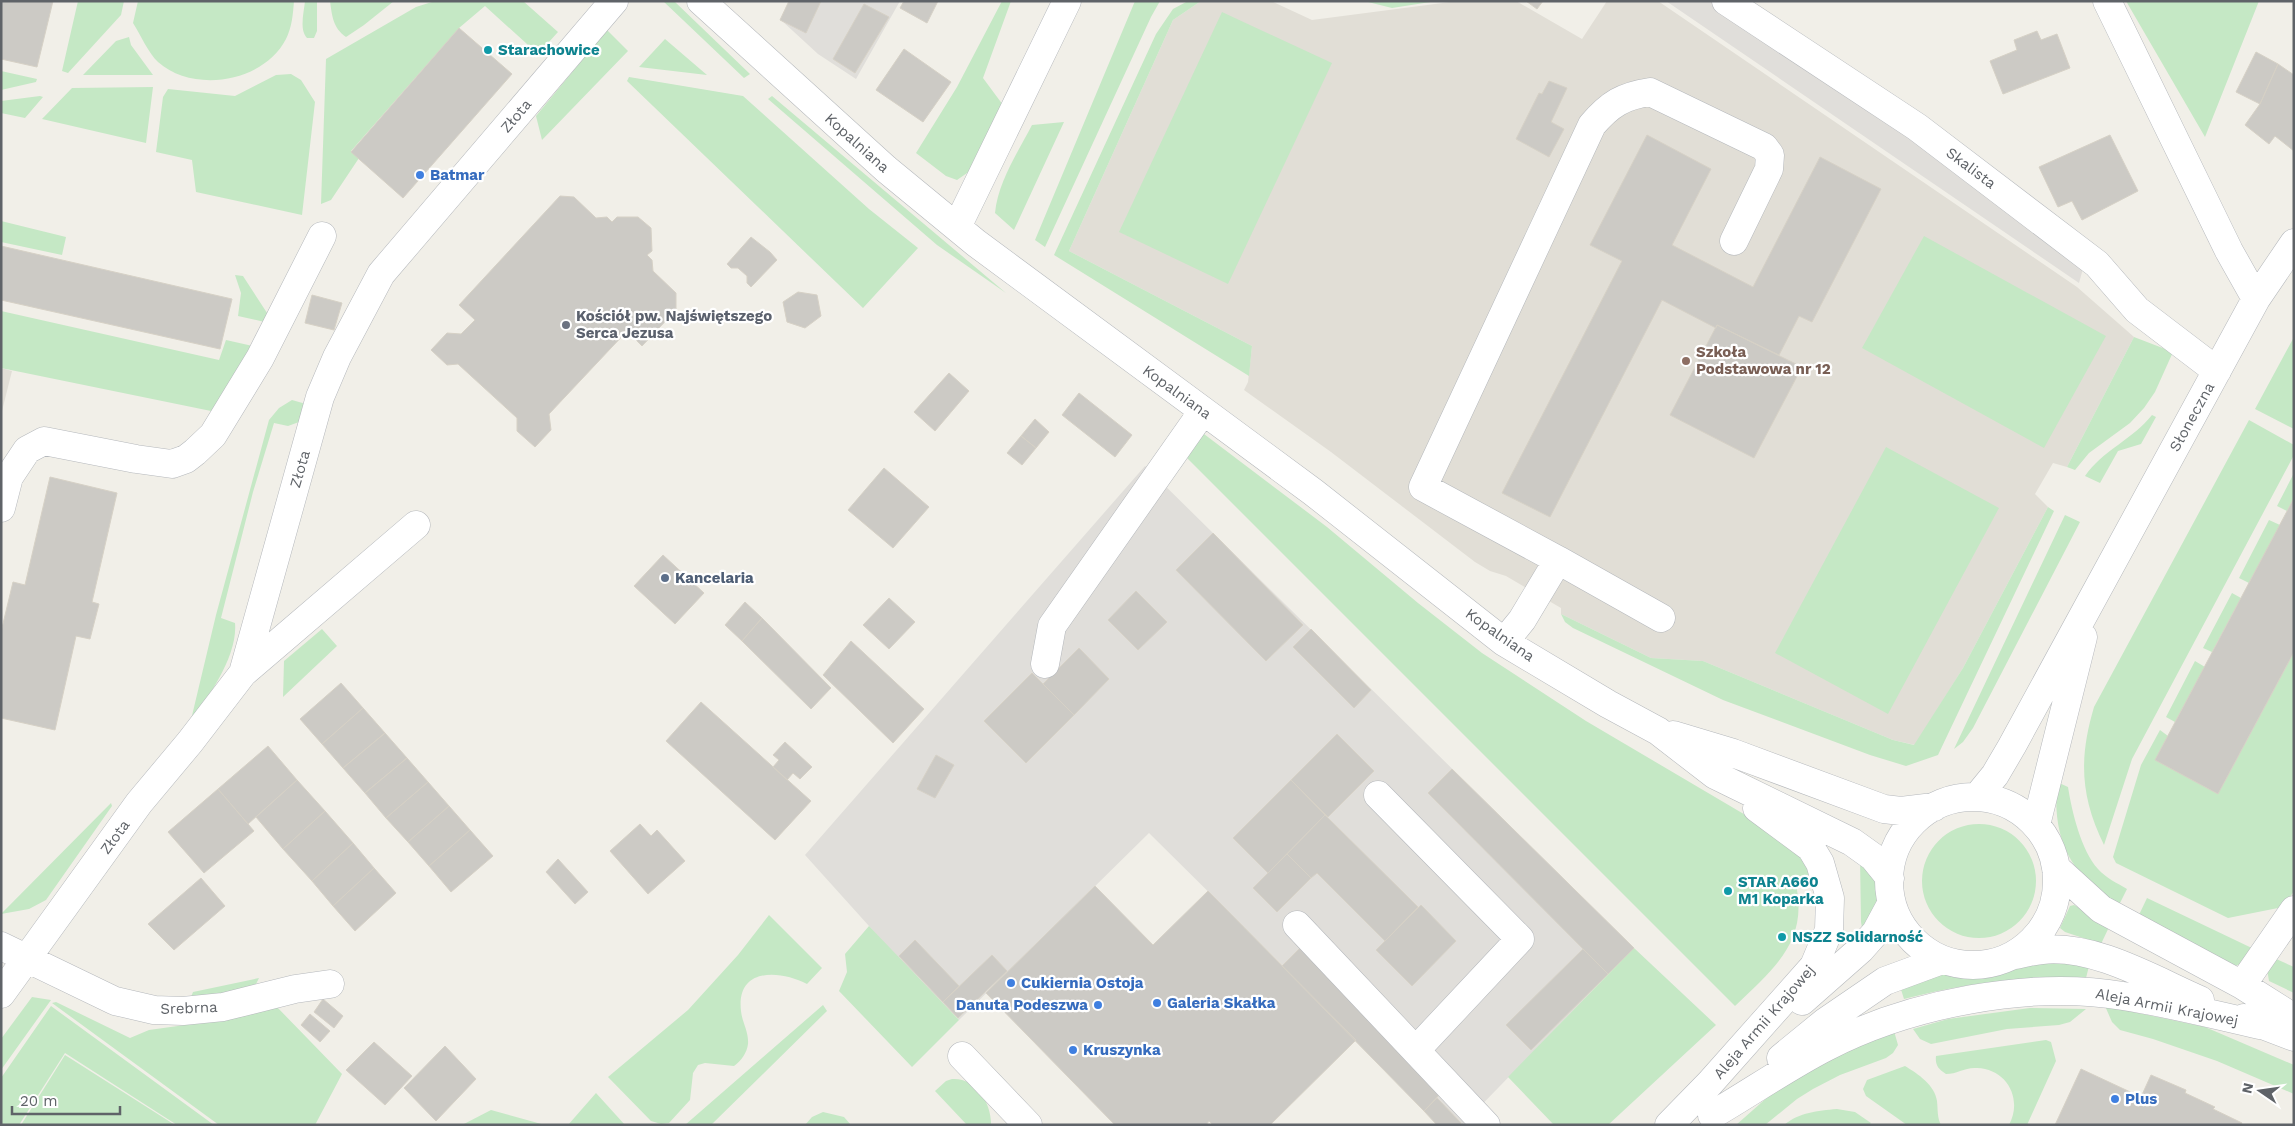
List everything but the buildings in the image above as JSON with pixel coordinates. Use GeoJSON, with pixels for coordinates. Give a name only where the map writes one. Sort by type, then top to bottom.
{"type":"FeatureCollection","features":[{"type":"Feature","properties":{"kind":"street","name":"Złota"},"geometry":{"type":"LineString","coordinates":[[1,994],[139,803],[190,742],[243,673],[320,397],[337,357],[381,274],[614,1]]}},
{"type":"Feature","properties":{"kind":"street"},"geometry":{"type":"LineString","coordinates":[[957,227],[1067,1]]}},
{"type":"Feature","properties":{"kind":"street","name":"Skalista"},"geometry":{"type":"LineString","coordinates":[[1726,1],[1917,127],[2097,264],[2137,310],[2207,364]]}},
{"type":"Feature","properties":{"kind":"street"},"geometry":{"type":"LineString","coordinates":[[2107,1],[2229,251],[2256,299]]}},
{"type":"Feature","properties":{"kind":"street","name":"Kopalniana"},"geometry":{"type":"LineString","coordinates":[[719,7],[886,168],[957,227],[1313,492],[1504,642],[1608,704],[1658,731],[1715,775],[1852,842],[1873,857],[1890,878]]}},
{"type":"Feature","properties":{"kind":"street"},"geometry":{"type":"LineString","coordinates":[[1661,618],[1423,487],[1592,125],[1600,116],[1629,95],[1650,92],[1764,147],[1770,155],[1769,169],[1734,241]]}},
{"type":"Feature","properties":{"kind":"street"},"geometry":{"type":"LineString","coordinates":[[1,508],[9,477],[22,456],[26,450],[44,441],[136,460],[172,464],[186,459],[195,452],[213,435],[260,358],[322,236]]}},
{"type":"Feature","properties":{"kind":"street","name":"Słoneczna"},"geometry":{"type":"LineString","coordinates":[[1976,797],[1995,774],[2012,746],[2094,593],[2207,364],[2293,246]]}},
{"type":"Feature","properties":{"kind":"street"},"geometry":{"type":"LineString","coordinates":[[1045,664],[1052,626],[1203,411]]}},
{"type":"Feature","properties":{"kind":"street"},"geometry":{"type":"LineString","coordinates":[[243,673],[416,525]]}},
{"type":"Feature","properties":{"kind":"street"},"geometry":{"type":"LineString","coordinates":[[1504,642],[1522,620],[1558,560]]}},
{"type":"Feature","properties":{"kind":"street","name":"Słoneczna"},"geometry":{"type":"LineString","coordinates":[[2036,825],[2094,593]]}},
{"type":"Feature","properties":{"kind":"street","name":"Kopalniana"},"geometry":{"type":"LineString","coordinates":[[1658,731],[1733,753],[1884,809],[1901,810],[1934,807]]}},
{"type":"Feature","properties":{"kind":"street","name":"Aleja Armii Krajowej"},"geometry":{"type":"LineString","coordinates":[[1669,1125],[1814,966],[1829,930],[1830,898],[1820,864],[1811,848],[1715,775]]}},
{"type":"Feature","properties":{"kind":"street"},"geometry":{"type":"LineString","coordinates":[[1378,795],[1520,939],[1416,1050]]}},
{"type":"Feature","properties":{"kind":"street"},"geometry":{"type":"LineString","coordinates":[[1976,797],[2008,804],[2036,825],[2051,848],[2058,887],[2054,904],[2042,930],[2032,944],[2014,955],[1976,966],[1942,960],[1908,936],[1890,906],[1890,878],[1894,853],[1910,826],[1934,807],[1955,798],[1976,797]]}},
{"type":"Feature","properties":{"kind":"street"},"geometry":{"type":"LineString","coordinates":[[2056,868],[2100,909],[2242,985],[2294,1018]]}},
{"type":"Feature","properties":{"kind":"street","name":"Aleja Armii Krajowej"},"geometry":{"type":"LineString","coordinates":[[1710,1082],[1861,949],[1876,932],[1890,906]]}},
{"type":"Feature","properties":{"kind":"street"},"geometry":{"type":"LineString","coordinates":[[2242,985],[2294,910]]}},
{"type":"Feature","properties":{"kind":"street"},"geometry":{"type":"LineString","coordinates":[[1297,925],[1486,1125]]}},
{"type":"Feature","properties":{"kind":"street","name":"Srebrna"},"geometry":{"type":"LineString","coordinates":[[1,946],[115,1001],[154,1010],[183,1011],[223,1007],[295,989],[330,984]]}},
{"type":"Feature","properties":{"kind":"street","name":"Aleja Armii Krajowej"},"geometry":{"type":"LineString","coordinates":[[2014,955],[2043,950],[2069,950],[2105,959],[2260,1025],[2294,1037]]}},
{"type":"Feature","properties":{"kind":"street","name":"Aleja Armii Krajowej"},"geometry":{"type":"LineString","coordinates":[[1707,1120],[1825,1022],[1885,981],[1942,960]]}},
{"type":"Feature","properties":{"kind":"street","name":"Aleja Armii Krajowej"},"geometry":{"type":"LineString","coordinates":[[1707,1120],[1825,1047],[1867,1028],[1954,1002],[2033,992],[2095,993],[2122,996],[2260,1025]]}},
{"type":"Feature","properties":{"kind":"street"},"geometry":{"type":"LineString","coordinates":[[962,1056],[1028,1125]]}},
{"type":"Feature","properties":{"kind":"shaded area"},"geometry":{"type":"Polygon","coordinates":[[[789,1],[900,1],[856,79],[818,54],[781,20],[789,1]]]}},
{"type":"Feature","properties":{"kind":"shaded area","name":"Szkoła Podstawowa nr 12"},"geometry":{"type":"Polygon","coordinates":[[[1201,1],[1271,1],[1312,20],[1458,1],[1516,1],[1582,39],[1607,1],[1658,1],[2077,287],[2134,337],[2067,467],[2053,463],[2035,494],[2048,507],[1963,668],[1915,745],[1893,740],[1703,661],[1651,658],[1561,614],[1561,608],[1506,576],[1490,571],[1475,562],[1331,452],[1244,390],[1248,382],[1252,346],[1069,251],[1173,20],[1201,1]]]}},
{"type":"Feature","properties":{"kind":"shaded area"},"geometry":{"type":"Polygon","coordinates":[[[1666,1],[1711,1],[1828,80],[1912,133],[2084,265],[2079,283],[1666,1]]]}},
{"type":"Feature","properties":{"kind":"shaded area"},"geometry":{"type":"Polygon","coordinates":[[[1,368],[12,371],[1,415],[1,368]]]}},
{"type":"Feature","properties":{"kind":"shaded area"},"geometry":{"type":"Polygon","coordinates":[[[1145,466],[1634,948],[1462,1125],[1437,1125],[1357,1039],[1149,833],[959,1020],[896,956],[805,855],[1145,466]]]}},
{"type":"Feature","properties":{"kind":"green space"},"geometry":{"type":"Polygon","coordinates":[[[78,1],[124,1],[121,15],[68,73],[62,71],[78,1]]]}},
{"type":"Feature","properties":{"kind":"green space"},"geometry":{"type":"Polygon","coordinates":[[[138,1],[294,1],[290,30],[276,54],[262,65],[245,74],[227,79],[209,80],[190,78],[173,72],[158,62],[133,23],[138,1]]]}},
{"type":"Feature","properties":{"kind":"green space"},"geometry":{"type":"Polygon","coordinates":[[[305,1],[317,1],[317,31],[314,38],[307,38],[303,30],[305,1]]]}},
{"type":"Feature","properties":{"kind":"green space"},"geometry":{"type":"Polygon","coordinates":[[[330,1],[394,1],[346,37],[336,26],[330,1]]]}},
{"type":"Feature","properties":{"kind":"green space"},"geometry":{"type":"Polygon","coordinates":[[[435,1],[523,1],[558,32],[538,54],[485,6],[459,28],[351,151],[359,158],[331,200],[321,204],[326,59],[416,7],[435,1]]]}},
{"type":"Feature","properties":{"kind":"green space"},"geometry":{"type":"Polygon","coordinates":[[[663,1],[674,1],[750,74],[744,78],[663,1]]]}},
{"type":"Feature","properties":{"kind":"green space"},"geometry":{"type":"Polygon","coordinates":[[[1002,1],[1011,1],[983,78],[1003,105],[970,171],[957,180],[946,176],[916,153],[957,87],[1002,1]]]}},
{"type":"Feature","properties":{"kind":"green space"},"geometry":{"type":"Polygon","coordinates":[[[1135,1],[1160,1],[1045,247],[1035,240],[1135,1]]]}},
{"type":"Feature","properties":{"kind":"green space"},"geometry":{"type":"Polygon","coordinates":[[[1188,1],[1201,1],[1173,20],[1069,251],[1252,346],[1249,376],[1054,255],[1156,34],[1173,9],[1188,1]]]}},
{"type":"Feature","properties":{"kind":"green space"},"geometry":{"type":"Polygon","coordinates":[[[1364,1],[1437,1],[1392,8],[1364,1]]]}},
{"type":"Feature","properties":{"kind":"green space"},"geometry":{"type":"Polygon","coordinates":[[[2126,1],[2259,1],[2205,137],[2126,1]]]}},
{"type":"Feature","properties":{"kind":"green space"},"geometry":{"type":"Polygon","coordinates":[[[1222,12],[1332,63],[1228,284],[1119,232],[1222,12]]]}},
{"type":"Feature","properties":{"kind":"green space"},"geometry":{"type":"Polygon","coordinates":[[[607,30],[628,51],[542,140],[536,116],[607,30]]]}},
{"type":"Feature","properties":{"kind":"green space"},"geometry":{"type":"Polygon","coordinates":[[[129,37],[131,45],[153,75],[83,75],[116,41],[129,37]]]}},
{"type":"Feature","properties":{"kind":"green space"},"geometry":{"type":"Polygon","coordinates":[[[665,39],[707,75],[639,67],[665,39]]]}},
{"type":"Feature","properties":{"kind":"green space"},"geometry":{"type":"Polygon","coordinates":[[[1,71],[37,79],[36,82],[1,90],[1,71]]]}},
{"type":"Feature","properties":{"kind":"green space"},"geometry":{"type":"Polygon","coordinates":[[[291,74],[301,80],[315,102],[302,215],[196,192],[192,160],[156,152],[163,97],[168,89],[235,96],[276,75],[291,74]]]}},
{"type":"Feature","properties":{"kind":"green space"},"geometry":{"type":"Polygon","coordinates":[[[629,77],[743,96],[869,209],[918,248],[863,308],[627,81],[629,77]]]}},
{"type":"Feature","properties":{"kind":"green space"},"geometry":{"type":"Polygon","coordinates":[[[153,87],[146,143],[42,119],[72,88],[153,87]]]}},
{"type":"Feature","properties":{"kind":"green space"},"geometry":{"type":"Polygon","coordinates":[[[772,96],[1006,293],[937,245],[768,99],[772,96]]]}},
{"type":"Feature","properties":{"kind":"green space"},"geometry":{"type":"Polygon","coordinates":[[[43,97],[25,118],[1,113],[1,101],[43,97]]]}},
{"type":"Feature","properties":{"kind":"green space"},"geometry":{"type":"Polygon","coordinates":[[[1064,122],[1014,230],[995,213],[1000,190],[1009,168],[1032,125],[1064,122]]]}},
{"type":"Feature","properties":{"kind":"green space"},"geometry":{"type":"Polygon","coordinates":[[[1,221],[66,237],[62,255],[1,242],[1,221]]]}},
{"type":"Feature","properties":{"kind":"green space"},"geometry":{"type":"Polygon","coordinates":[[[1924,236],[2106,336],[2044,448],[1862,348],[1924,236]]]}},
{"type":"Feature","properties":{"kind":"green space"},"geometry":{"type":"Polygon","coordinates":[[[235,275],[243,276],[271,319],[269,323],[238,316],[241,293],[235,275]]]}},
{"type":"Feature","properties":{"kind":"green space"},"geometry":{"type":"Polygon","coordinates":[[[1,311],[219,360],[226,340],[257,347],[211,411],[1,368],[1,311]]]}},
{"type":"Feature","properties":{"kind":"green space"},"geometry":{"type":"Polygon","coordinates":[[[2134,337],[2173,352],[2155,392],[2130,423],[2089,453],[2075,470],[2067,467],[2134,337]]]}},
{"type":"Feature","properties":{"kind":"green space"},"geometry":{"type":"Polygon","coordinates":[[[2294,337],[2294,429],[2255,409],[2294,337]]]}},
{"type":"Feature","properties":{"kind":"green space"},"geometry":{"type":"Polygon","coordinates":[[[292,400],[306,404],[299,422],[288,426],[274,423],[253,492],[221,618],[235,623],[232,649],[220,676],[190,724],[216,615],[269,420],[279,408],[292,400]]]}},
{"type":"Feature","properties":{"kind":"green space"},"geometry":{"type":"Polygon","coordinates":[[[2152,415],[2156,417],[2141,444],[2118,451],[2100,483],[2085,476],[2100,459],[2136,431],[2152,415]]]}},
{"type":"Feature","properties":{"kind":"green space"},"geometry":{"type":"Polygon","coordinates":[[[2249,420],[2294,445],[2294,455],[2132,759],[2104,845],[2090,810],[2084,777],[2086,743],[2094,707],[2249,420]]]}},
{"type":"Feature","properties":{"kind":"green space"},"geometry":{"type":"Polygon","coordinates":[[[1200,431],[1327,527],[1418,603],[1482,653],[1586,721],[1759,823],[1797,850],[1811,874],[1795,880],[1798,920],[1786,951],[1776,965],[1735,1006],[1183,454],[1200,431]]]}},
{"type":"Feature","properties":{"kind":"green space"},"geometry":{"type":"Polygon","coordinates":[[[1886,447],[1999,508],[1888,714],[1775,653],[1886,447]]]}},
{"type":"Feature","properties":{"kind":"green space"},"geometry":{"type":"Polygon","coordinates":[[[2294,473],[2294,498],[2287,511],[2277,506],[2294,473]]]}},
{"type":"Feature","properties":{"kind":"green space"},"geometry":{"type":"Polygon","coordinates":[[[2048,507],[2054,511],[1938,755],[1906,766],[1870,755],[1723,700],[1573,628],[1565,622],[1561,614],[1651,658],[1703,661],[1893,740],[1914,745],[1963,668],[2048,507]]]}},
{"type":"Feature","properties":{"kind":"green space"},"geometry":{"type":"Polygon","coordinates":[[[2065,515],[2080,522],[1973,728],[1963,742],[1954,749],[2065,515]]]}},
{"type":"Feature","properties":{"kind":"green space"},"geometry":{"type":"Polygon","coordinates":[[[2269,520],[2280,525],[2249,583],[2239,578],[2269,520]]]}},
{"type":"Feature","properties":{"kind":"green space"},"geometry":{"type":"Polygon","coordinates":[[[2232,593],[2241,598],[2212,652],[2203,648],[2232,593]]]}},
{"type":"Feature","properties":{"kind":"green space"},"geometry":{"type":"Polygon","coordinates":[[[322,629],[337,646],[283,697],[284,661],[322,629]]]}},
{"type":"Feature","properties":{"kind":"green space"},"geometry":{"type":"Polygon","coordinates":[[[2294,652],[2294,891],[2283,907],[2228,918],[2116,863],[2113,857],[2141,765],[2160,730],[2168,736],[2156,760],[2218,794],[2294,652]]]}},
{"type":"Feature","properties":{"kind":"green space"},"geometry":{"type":"Polygon","coordinates":[[[2195,661],[2205,667],[2175,722],[2166,717],[2195,661]]]}},
{"type":"Feature","properties":{"kind":"green space"},"geometry":{"type":"Polygon","coordinates":[[[2057,782],[2068,787],[2078,830],[2092,861],[2104,875],[2127,889],[2119,905],[2088,881],[2068,854],[2058,821],[2056,803],[2057,782]]]}},
{"type":"Feature","properties":{"kind":"green space"},"geometry":{"type":"Polygon","coordinates":[[[111,803],[112,806],[46,900],[29,909],[1,914],[111,803]]]}},
{"type":"Feature","properties":{"kind":"green space"},"geometry":{"type":"Polygon","coordinates":[[[1979,824],[2001,828],[2020,840],[2032,859],[2036,881],[2032,903],[2020,922],[2001,934],[1979,938],[1957,934],[1938,922],[1926,903],[1922,881],[1926,859],[1938,840],[1957,828],[1979,824]]]}},
{"type":"Feature","properties":{"kind":"green space"},"geometry":{"type":"Polygon","coordinates":[[[1860,858],[1881,886],[1883,895],[1863,933],[1861,922],[1860,858]]]}},
{"type":"Feature","properties":{"kind":"green space"},"geometry":{"type":"Polygon","coordinates":[[[2147,898],[2256,950],[2245,962],[2235,966],[2138,917],[2147,898]]]}},
{"type":"Feature","properties":{"kind":"green space"},"geometry":{"type":"Polygon","coordinates":[[[2074,905],[2110,925],[2101,944],[2065,932],[2060,928],[2070,906],[2074,905]]]}},
{"type":"Feature","properties":{"kind":"green space"},"geometry":{"type":"Polygon","coordinates":[[[769,915],[822,968],[807,984],[785,976],[773,975],[753,979],[745,986],[741,997],[741,1011],[748,1040],[746,1051],[739,1062],[734,1066],[705,1063],[698,1065],[693,1073],[690,1100],[669,1123],[661,1124],[651,1121],[608,1077],[688,1010],[738,955],[769,915]]]}},
{"type":"Feature","properties":{"kind":"green space"},"geometry":{"type":"Polygon","coordinates":[[[869,926],[959,1020],[912,1067],[839,991],[847,972],[845,954],[869,926]]]}},
{"type":"Feature","properties":{"kind":"green space"},"geometry":{"type":"Polygon","coordinates":[[[1634,948],[1716,1025],[1608,1125],[1554,1125],[1508,1077],[1634,948]]]}},
{"type":"Feature","properties":{"kind":"green space"},"geometry":{"type":"Polygon","coordinates":[[[2274,958],[2294,967],[2294,993],[2269,981],[2267,969],[2274,958]]]}},
{"type":"Feature","properties":{"kind":"green space"},"geometry":{"type":"Polygon","coordinates":[[[2057,961],[2089,966],[2086,978],[2040,978],[1995,982],[1927,993],[1904,999],[1899,983],[1950,970],[1976,976],[2011,970],[2026,963],[2057,961]]]}},
{"type":"Feature","properties":{"kind":"green space"},"geometry":{"type":"Polygon","coordinates":[[[259,978],[252,992],[191,997],[193,992],[259,978]]]}},
{"type":"Feature","properties":{"kind":"green space"},"geometry":{"type":"Polygon","coordinates":[[[32,997],[51,1000],[1,1070],[1,1039],[32,997]]]}},
{"type":"Feature","properties":{"kind":"green space"},"geometry":{"type":"Polygon","coordinates":[[[56,1002],[130,1038],[149,1030],[192,1024],[276,1006],[342,1074],[315,1125],[219,1125],[52,1003],[56,1002]]]}},
{"type":"Feature","properties":{"kind":"green space"},"geometry":{"type":"Polygon","coordinates":[[[823,1005],[827,1011],[711,1125],[685,1125],[823,1005]]]}},
{"type":"Feature","properties":{"kind":"green space"},"geometry":{"type":"Polygon","coordinates":[[[51,1006],[214,1125],[177,1125],[65,1053],[19,1125],[1,1125],[1,1078],[51,1006]]]}},
{"type":"Feature","properties":{"kind":"green space"},"geometry":{"type":"Polygon","coordinates":[[[2105,1006],[2205,1027],[2294,1065],[2294,1094],[2217,1061],[2120,1030],[2112,1022],[2105,1006]]]}},
{"type":"Feature","properties":{"kind":"green space"},"geometry":{"type":"Polygon","coordinates":[[[2030,1008],[2086,1009],[2070,1022],[2059,1025],[2007,1029],[1931,1044],[1920,1039],[1913,1029],[1948,1019],[2030,1008]]]}},
{"type":"Feature","properties":{"kind":"green space"},"geometry":{"type":"Polygon","coordinates":[[[1894,1031],[1898,1045],[1893,1053],[1886,1058],[1840,1075],[1813,1089],[1797,1099],[1765,1125],[1736,1125],[1770,1095],[1838,1054],[1894,1031]]]}},
{"type":"Feature","properties":{"kind":"green space"},"geometry":{"type":"Polygon","coordinates":[[[2046,1040],[2051,1042],[2056,1061],[2027,1125],[2009,1125],[2013,1115],[2013,1096],[2010,1087],[1997,1074],[1988,1070],[1973,1068],[1946,1074],[1939,1068],[1936,1062],[1936,1056],[2046,1040]]]}},
{"type":"Feature","properties":{"kind":"green space"},"geometry":{"type":"Polygon","coordinates":[[[65,1055],[175,1125],[21,1125],[65,1055]]]}},
{"type":"Feature","properties":{"kind":"green space"},"geometry":{"type":"Polygon","coordinates":[[[1905,1066],[1920,1076],[1933,1090],[1936,1095],[1941,1125],[1907,1125],[1866,1096],[1863,1089],[1867,1080],[1905,1066]]]}},
{"type":"Feature","properties":{"kind":"green space"},"geometry":{"type":"Polygon","coordinates":[[[952,1079],[968,1082],[975,1087],[989,1108],[991,1125],[967,1125],[935,1091],[946,1081],[952,1079]]]}},
{"type":"Feature","properties":{"kind":"green space"},"geometry":{"type":"Polygon","coordinates":[[[596,1093],[625,1125],[568,1125],[596,1093]]]}},
{"type":"Feature","properties":{"kind":"green space"},"geometry":{"type":"Polygon","coordinates":[[[1837,1109],[1855,1112],[1871,1123],[1869,1125],[1784,1125],[1796,1117],[1837,1109]]]}},
{"type":"Feature","properties":{"kind":"green space"},"geometry":{"type":"Polygon","coordinates":[[[491,1110],[545,1125],[462,1125],[491,1110]]]}},
{"type":"Feature","properties":{"kind":"green space"},"geometry":{"type":"Polygon","coordinates":[[[823,1112],[844,1117],[851,1125],[805,1125],[812,1117],[823,1112]]]}},
{"type":"Feature","properties":{"kind":"place","name":"Starachowice"},"geometry":{"type":"Point","coordinates":[488,50]}},
{"type":"Feature","properties":{"kind":"place","name":"Batmar"},"geometry":{"type":"Point","coordinates":[420,175]}},
{"type":"Feature","properties":{"kind":"place","name":"Kościół pw. Najświętszego Serca Jezusa"},"geometry":{"type":"Point","coordinates":[566,325]}},
{"type":"Feature","properties":{"kind":"place","name":"Szkoła Podstawowa nr 12"},"geometry":{"type":"Point","coordinates":[1686,361]}},
{"type":"Feature","properties":{"kind":"place","name":"Kancelaria"},"geometry":{"type":"Point","coordinates":[665,578]}},
{"type":"Feature","properties":{"kind":"place","name":"STAR A660 M1 Koparka"},"geometry":{"type":"Point","coordinates":[1728,891]}},
{"type":"Feature","properties":{"kind":"place","name":"NSZZ Solidarność"},"geometry":{"type":"Point","coordinates":[1782,937]}},
{"type":"Feature","properties":{"kind":"place","name":"Cukiernia Ostoja"},"geometry":{"type":"Point","coordinates":[1011,983]}},
{"type":"Feature","properties":{"kind":"place","name":"Galeria Skałka"},"geometry":{"type":"Point","coordinates":[1157,1003]}},
{"type":"Feature","properties":{"kind":"place","name":"Danuta Podeszwa"},"geometry":{"type":"Point","coordinates":[1098,1005]}},
{"type":"Feature","properties":{"kind":"place","name":"Kruszynka"},"geometry":{"type":"Point","coordinates":[1073,1050]}},
{"type":"Feature","properties":{"kind":"place","name":"Plus"},"geometry":{"type":"Point","coordinates":[2115,1099]}}]}
